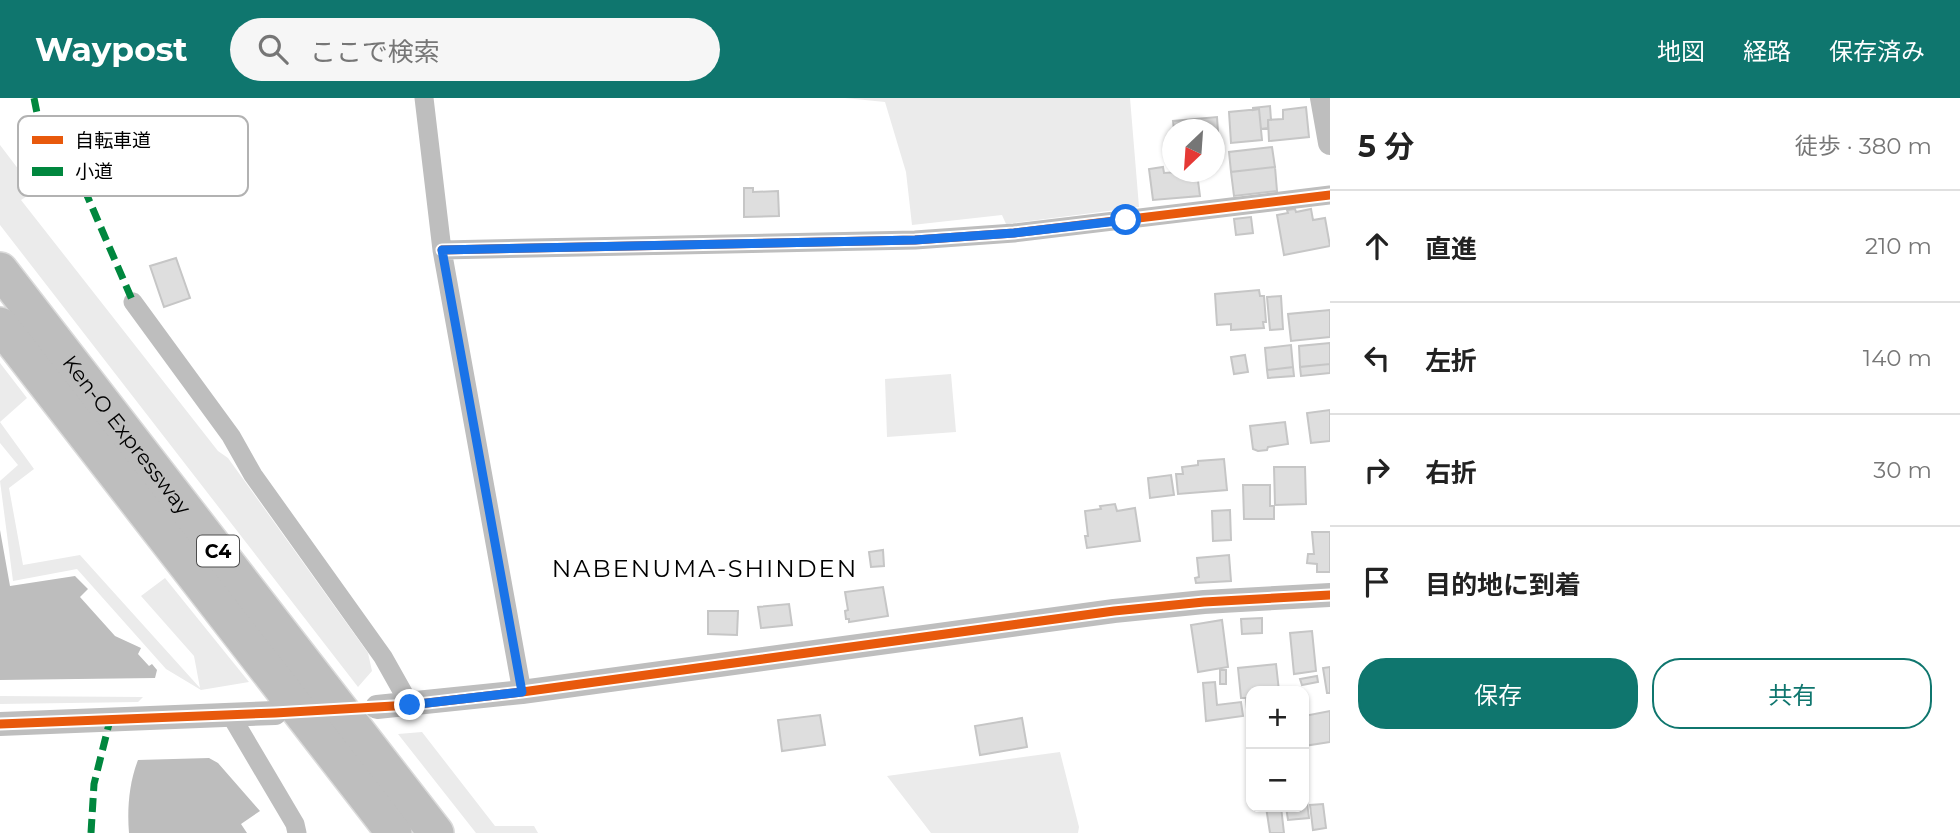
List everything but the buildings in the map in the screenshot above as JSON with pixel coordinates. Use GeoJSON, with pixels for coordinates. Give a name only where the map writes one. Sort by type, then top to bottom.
{"type":"FeatureCollection","features":[{"type":"Feature","properties":{"kind":"highway","name":"Ken-O Expressway"},"geometry":{"type":"LineString","coordinates":[[0,270],[436,833]]}},
{"type":"Feature","properties":{"kind":"highway","name":"Ken-O Expressway"},"geometry":{"type":"LineString","coordinates":[[0,325],[394,833]]}},
{"type":"Feature","properties":{"kind":"street"},"geometry":{"type":"LineString","coordinates":[[424,98],[442,250],[522,692]]}},
{"type":"Feature","properties":{"kind":"street"},"geometry":{"type":"LineString","coordinates":[[1322,98],[1330,143]]}},
{"type":"Feature","properties":{"kind":"street"},"geometry":{"type":"LineString","coordinates":[[442,250],[915,240],[1014,233],[1330,195]]}},
{"type":"Feature","properties":{"kind":"street"},"geometry":{"type":"LineString","coordinates":[[133,302],[230,436],[259,485],[383,657],[410,705]]}},
{"type":"Feature","properties":{"kind":"street"},"geometry":{"type":"LineString","coordinates":[[377,707],[522,692],[1114,611],[1204,602],[1330,595]]}},
{"type":"Feature","properties":{"kind":"street"},"geometry":{"type":"LineString","coordinates":[[0,724],[275,713]]}},
{"type":"Feature","properties":{"kind":"street"},"geometry":{"type":"LineString","coordinates":[[230,714],[295,824],[297,833]]}},
{"type":"Feature","properties":{"kind":"shaded area"},"geometry":{"type":"Polygon","coordinates":[[[845,98],[1130,98],[1139,207],[1006,224],[1002,215],[912,225],[906,172],[885,102],[845,98]]]}},
{"type":"Feature","properties":{"kind":"shaded area"},"geometry":{"type":"Polygon","coordinates":[[[0,145],[18,169],[18,196],[27,196],[21,200],[218,451],[228,458],[368,653],[372,671],[358,687],[0,225],[0,145]]]}},
{"type":"Feature","properties":{"kind":"shaded area"},"geometry":{"type":"Polygon","coordinates":[[[0,363],[27,398],[0,422],[0,363]]]}},
{"type":"Feature","properties":{"kind":"shaded area"},"geometry":{"type":"Polygon","coordinates":[[[951,374],[956,432],[887,437],[885,379],[951,374]]]}},
{"type":"Feature","properties":{"kind":"shaded area"},"geometry":{"type":"Polygon","coordinates":[[[0,422],[34,469],[9,488],[23,565],[80,555],[200,688],[194,656],[141,596],[165,578],[249,682],[201,690],[166,669],[77,569],[13,581],[0,481],[18,465],[0,443],[0,422]]]}},
{"type":"Feature","properties":{"kind":"shaded area"},"geometry":{"type":"Polygon","coordinates":[[[0,530],[10,586],[75,576],[88,589],[80,597],[115,636],[141,648],[138,654],[157,670],[155,678],[0,680],[0,530]]]}},
{"type":"Feature","properties":{"kind":"shaded area"},"geometry":{"type":"Polygon","coordinates":[[[0,696],[143,697],[138,702],[0,704],[0,696]]]}},
{"type":"Feature","properties":{"kind":"shaded area"},"geometry":{"type":"Polygon","coordinates":[[[422,732],[495,826],[534,826],[538,833],[476,833],[398,734],[422,732]]]}},
{"type":"Feature","properties":{"kind":"shaded area"},"geometry":{"type":"Polygon","coordinates":[[[1060,752],[1079,827],[1078,833],[931,833],[887,776],[1060,752]]]}},
{"type":"Feature","properties":{"kind":"shaded area"},"geometry":{"type":"Polygon","coordinates":[[[209,758],[218,763],[260,811],[241,824],[247,833],[129,833],[129,796],[138,760],[209,758]]]}},
{"type":"Feature","properties":{"kind":"marked path"},"geometry":{"type":"LineString","coordinates":[[34,98],[38,116]]}},
{"type":"Feature","properties":{"kind":"marked path"},"geometry":{"type":"LineString","coordinates":[[87,196],[133,302]]}},
{"type":"Feature","properties":{"kind":"marked path"},"geometry":{"type":"LineString","coordinates":[[91,833],[94,784],[110,720]]}},
{"type":"Feature","properties":{"kind":"cycle path"},"geometry":{"type":"LineString","coordinates":[[442,250],[915,240],[1014,233],[1330,195]]}},
{"type":"Feature","properties":{"kind":"cycle path"},"geometry":{"type":"LineString","coordinates":[[0,724],[410,705],[1114,611],[1204,602],[1330,595]]}},
{"type":"Feature","properties":{"kind":"district","name":"NABENUMA-SHINDEN"},"geometry":{"type":"Point","coordinates":[705,568]}},
{"type":"Feature","properties":{"kind":"route"},"geometry":{"type":"LineString","coordinates":[[410,705],[522,692],[442,250],[915,240],[1014,233],[1126,220]]}}]}
